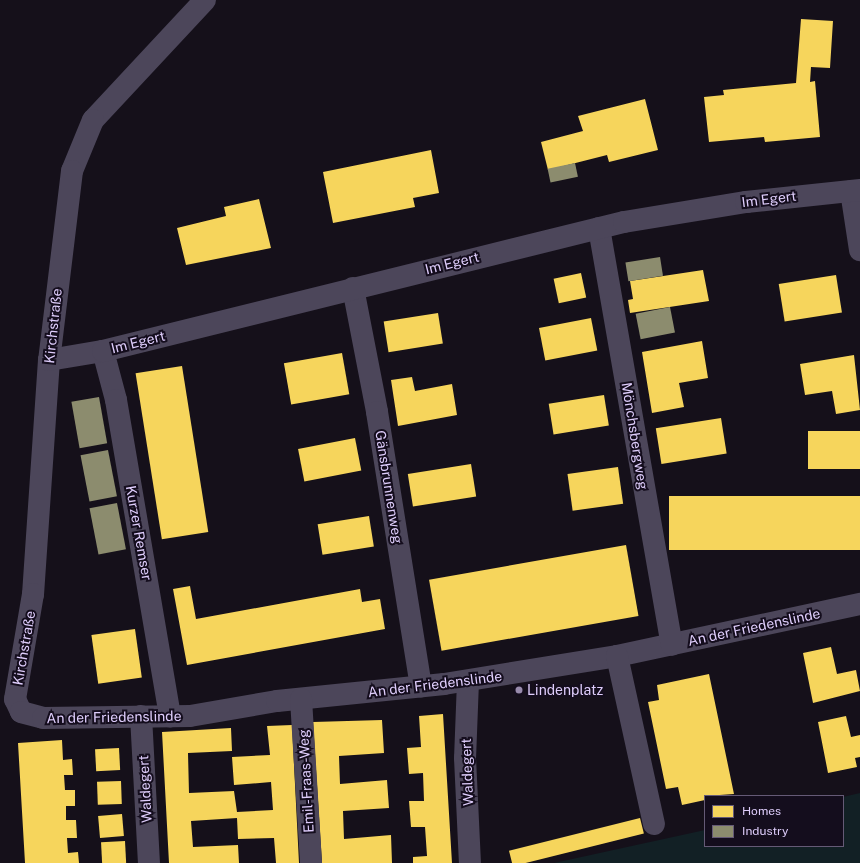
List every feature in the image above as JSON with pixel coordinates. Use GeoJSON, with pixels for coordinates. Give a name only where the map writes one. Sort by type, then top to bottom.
{"type":"FeatureCollection","features":[{"type":"Feature","properties":{"kind":"street","name":"Kirchstraße"},"geometry":{"type":"LineString","coordinates":[[16,699],[32,594],[49,360],[70,182],[80,143],[99,112],[205,0]]}},
{"type":"Feature","properties":{"kind":"street","name":"Im Egert"},"geometry":{"type":"LineString","coordinates":[[49,360],[103,351],[599,228],[739,203],[855,191]]}},
{"type":"Feature","properties":{"kind":"street"},"geometry":{"type":"LineString","coordinates":[[855,191],[860,250]]}},
{"type":"Feature","properties":{"kind":"street","name":"Mönchsbergweg"},"geometry":{"type":"LineString","coordinates":[[599,228],[672,645]]}},
{"type":"Feature","properties":{"kind":"street","name":"Gänsbrunnenweg"},"geometry":{"type":"LineString","coordinates":[[353,288],[377,412],[421,687]]}},
{"type":"Feature","properties":{"kind":"street","name":"Kurzer Remser"},"geometry":{"type":"LineString","coordinates":[[103,351],[116,400],[170,716]]}},
{"type":"Feature","properties":{"kind":"street","name":"An der Friedenslinde"},"geometry":{"type":"LineString","coordinates":[[16,699],[21,712],[35,718],[170,716],[301,699],[468,681],[617,656],[860,604]]}},
{"type":"Feature","properties":{"kind":"street"},"geometry":{"type":"LineString","coordinates":[[617,656],[654,824]]}},
{"type":"Feature","properties":{"kind":"street","name":"Waldegert"},"geometry":{"type":"LineString","coordinates":[[468,681],[465,758],[470,863]]}},
{"type":"Feature","properties":{"kind":"street","name":"Emil-Fraas-Weg"},"geometry":{"type":"LineString","coordinates":[[301,699],[311,863]]}},
{"type":"Feature","properties":{"kind":"street","name":"Waldegert"},"geometry":{"type":"LineString","coordinates":[[141,716],[149,863]]}},
{"type":"Feature","properties":{"kind":"shaded area"},"geometry":{"type":"Polygon","coordinates":[[[860,793],[860,863],[554,863],[704,830],[704,847],[844,847],[844,797],[860,793]]]}},
{"type":"Feature","properties":{"kind":"building: Homes"},"geometry":{"type":"Polygon","coordinates":[[[801,19],[833,21],[830,68],[811,67],[810,82],[815,81],[820,137],[765,142],[764,137],[709,142],[704,97],[724,95],[723,90],[796,83],[801,19]]]}},
{"type":"Feature","properties":{"kind":"building: Homes"},"geometry":{"type":"Polygon","coordinates":[[[645,99],[658,150],[609,162],[607,155],[548,170],[541,142],[583,131],[578,116],[645,99]]]}},
{"type":"Feature","properties":{"kind":"building: Homes"},"geometry":{"type":"Polygon","coordinates":[[[431,150],[439,193],[413,198],[415,207],[333,223],[323,172],[431,150]]]}},
{"type":"Feature","properties":{"kind":"building: Homes"},"geometry":{"type":"Polygon","coordinates":[[[259,199],[271,248],[186,265],[177,228],[226,216],[224,207],[259,199]]]}},
{"type":"Feature","properties":{"kind":"building: Homes"},"geometry":{"type":"Polygon","coordinates":[[[703,270],[709,301],[630,313],[628,300],[633,299],[630,281],[703,270]]]}},
{"type":"Feature","properties":{"kind":"building: Homes"},"geometry":{"type":"Polygon","coordinates":[[[581,273],[586,297],[559,303],[554,279],[581,273]]]}},
{"type":"Feature","properties":{"kind":"building: Homes"},"geometry":{"type":"Polygon","coordinates":[[[836,275],[842,313],[785,322],[779,284],[836,275]]]}},
{"type":"Feature","properties":{"kind":"building: Homes"},"geometry":{"type":"Polygon","coordinates":[[[438,313],[443,344],[389,352],[384,322],[438,313]]]}},
{"type":"Feature","properties":{"kind":"building: Homes"},"geometry":{"type":"Polygon","coordinates":[[[591,318],[597,350],[545,361],[539,328],[591,318]]]}},
{"type":"Feature","properties":{"kind":"building: Homes"},"geometry":{"type":"Polygon","coordinates":[[[702,341],[708,378],[679,383],[684,407],[652,413],[642,352],[702,341]]]}},
{"type":"Feature","properties":{"kind":"building: Homes"},"geometry":{"type":"Polygon","coordinates":[[[342,353],[349,394],[291,405],[284,363],[342,353]]]}},
{"type":"Feature","properties":{"kind":"building: Homes"},"geometry":{"type":"Polygon","coordinates":[[[854,355],[860,410],[836,414],[832,391],[805,395],[800,364],[854,355]]]}},
{"type":"Feature","properties":{"kind":"building: Homes"},"geometry":{"type":"Polygon","coordinates":[[[182,366],[208,532],[162,539],[136,373],[182,366]]]}},
{"type":"Feature","properties":{"kind":"building: Homes"},"geometry":{"type":"Polygon","coordinates":[[[412,377],[415,391],[452,384],[457,415],[398,426],[391,380],[412,377]]]}},
{"type":"Feature","properties":{"kind":"building: Homes"},"geometry":{"type":"Polygon","coordinates":[[[604,395],[609,426],[554,434],[549,404],[604,395]]]}},
{"type":"Feature","properties":{"kind":"building: Homes"},"geometry":{"type":"Polygon","coordinates":[[[721,418],[727,454],[661,464],[656,428],[721,418]]]}},
{"type":"Feature","properties":{"kind":"building: Homes"},"geometry":{"type":"Polygon","coordinates":[[[808,431],[860,431],[860,469],[808,469],[808,431]]]}},
{"type":"Feature","properties":{"kind":"building: Homes"},"geometry":{"type":"Polygon","coordinates":[[[355,438],[361,470],[304,481],[298,449],[355,438]]]}},
{"type":"Feature","properties":{"kind":"building: Homes"},"geometry":{"type":"Polygon","coordinates":[[[471,464],[476,497],[413,507],[408,474],[471,464]]]}},
{"type":"Feature","properties":{"kind":"building: Homes"},"geometry":{"type":"Polygon","coordinates":[[[618,467],[623,504],[573,511],[567,474],[618,467]]]}},
{"type":"Feature","properties":{"kind":"building: Homes"},"geometry":{"type":"Polygon","coordinates":[[[669,496],[860,496],[860,550],[669,550],[669,496]]]}},
{"type":"Feature","properties":{"kind":"building: Homes"},"geometry":{"type":"Polygon","coordinates":[[[369,516],[374,547],[322,555],[318,524],[369,516]]]}},
{"type":"Feature","properties":{"kind":"building: Homes"},"geometry":{"type":"Polygon","coordinates":[[[626,545],[639,616],[442,651],[429,580],[626,545]]]}},
{"type":"Feature","properties":{"kind":"building: Homes"},"geometry":{"type":"Polygon","coordinates":[[[190,586],[196,619],[360,589],[362,602],[380,599],[385,629],[187,665],[173,589],[190,586]]]}},
{"type":"Feature","properties":{"kind":"building: Homes"},"geometry":{"type":"Polygon","coordinates":[[[135,629],[142,678],[98,684],[91,635],[135,629]]]}},
{"type":"Feature","properties":{"kind":"building: Homes"},"geometry":{"type":"Polygon","coordinates":[[[831,647],[837,674],[856,670],[860,691],[813,703],[803,653],[831,647]]]}},
{"type":"Feature","properties":{"kind":"building: Homes"},"geometry":{"type":"Polygon","coordinates":[[[709,674],[734,794],[704,795],[704,800],[682,805],[678,787],[666,789],[648,702],[659,700],[657,685],[709,674]]]}},
{"type":"Feature","properties":{"kind":"building: Homes"},"geometry":{"type":"Polygon","coordinates":[[[443,714],[452,863],[413,863],[413,857],[427,856],[425,827],[411,827],[409,801],[424,801],[423,773],[409,774],[407,748],[421,747],[419,716],[443,714]]]}},
{"type":"Feature","properties":{"kind":"building: Homes"},"geometry":{"type":"Polygon","coordinates":[[[846,716],[851,737],[860,735],[860,757],[855,758],[857,767],[828,773],[818,722],[846,716]]]}},
{"type":"Feature","properties":{"kind":"building: Homes"},"geometry":{"type":"Polygon","coordinates":[[[382,720],[384,753],[339,756],[340,784],[387,780],[389,808],[343,811],[344,839],[391,835],[392,863],[322,863],[313,722],[382,720]]]}},
{"type":"Feature","properties":{"kind":"building: Homes"},"geometry":{"type":"Polygon","coordinates":[[[292,725],[299,863],[276,863],[274,838],[238,839],[237,818],[191,821],[193,847],[238,845],[239,863],[169,863],[162,732],[231,728],[232,751],[188,753],[189,793],[234,791],[237,812],[273,810],[271,782],[234,785],[232,757],[270,755],[267,726],[292,725]]]}},
{"type":"Feature","properties":{"kind":"building: Homes"},"geometry":{"type":"Polygon","coordinates":[[[62,740],[63,760],[72,759],[73,775],[64,775],[65,790],[75,790],[75,806],[66,806],[66,820],[76,820],[77,838],[67,838],[68,853],[78,852],[79,863],[25,863],[18,743],[62,740]]]}},
{"type":"Feature","properties":{"kind":"building: Homes"},"geometry":{"type":"Polygon","coordinates":[[[119,748],[120,770],[96,771],[95,749],[119,748]]]}},
{"type":"Feature","properties":{"kind":"building: Homes"},"geometry":{"type":"Polygon","coordinates":[[[121,781],[122,804],[98,805],[97,782],[121,781]]]}},
{"type":"Feature","properties":{"kind":"building: Homes"},"geometry":{"type":"Polygon","coordinates":[[[122,814],[124,836],[100,838],[98,816],[122,814]]]}},
{"type":"Feature","properties":{"kind":"building: Homes"},"geometry":{"type":"Polygon","coordinates":[[[640,818],[644,834],[526,863],[512,863],[509,851],[640,818]]]}},
{"type":"Feature","properties":{"kind":"building: Homes"},"geometry":{"type":"Polygon","coordinates":[[[125,841],[126,863],[102,863],[101,842],[125,841]]]}},
{"type":"Feature","properties":{"kind":"building: Industry"},"geometry":{"type":"Polygon","coordinates":[[[575,163],[578,177],[551,183],[548,169],[575,163]]]}},
{"type":"Feature","properties":{"kind":"building: Industry"},"geometry":{"type":"Polygon","coordinates":[[[660,257],[663,276],[628,281],[625,262],[660,257]]]}},
{"type":"Feature","properties":{"kind":"building: Industry"},"geometry":{"type":"Polygon","coordinates":[[[670,307],[675,333],[641,339],[636,314],[670,307]]]}},
{"type":"Feature","properties":{"kind":"building: Industry"},"geometry":{"type":"Polygon","coordinates":[[[99,397],[107,443],[80,448],[71,402],[99,397]]]}},
{"type":"Feature","properties":{"kind":"building: Industry"},"geometry":{"type":"Polygon","coordinates":[[[108,450],[117,496],[89,501],[81,455],[108,450]]]}},
{"type":"Feature","properties":{"kind":"building: Industry"},"geometry":{"type":"Polygon","coordinates":[[[117,503],[126,549],[98,554],[90,508],[117,503]]]}},
{"type":"Feature","properties":{"kind":"place","name":"Lindenplatz"},"geometry":{"type":"Point","coordinates":[519,690]}}]}
